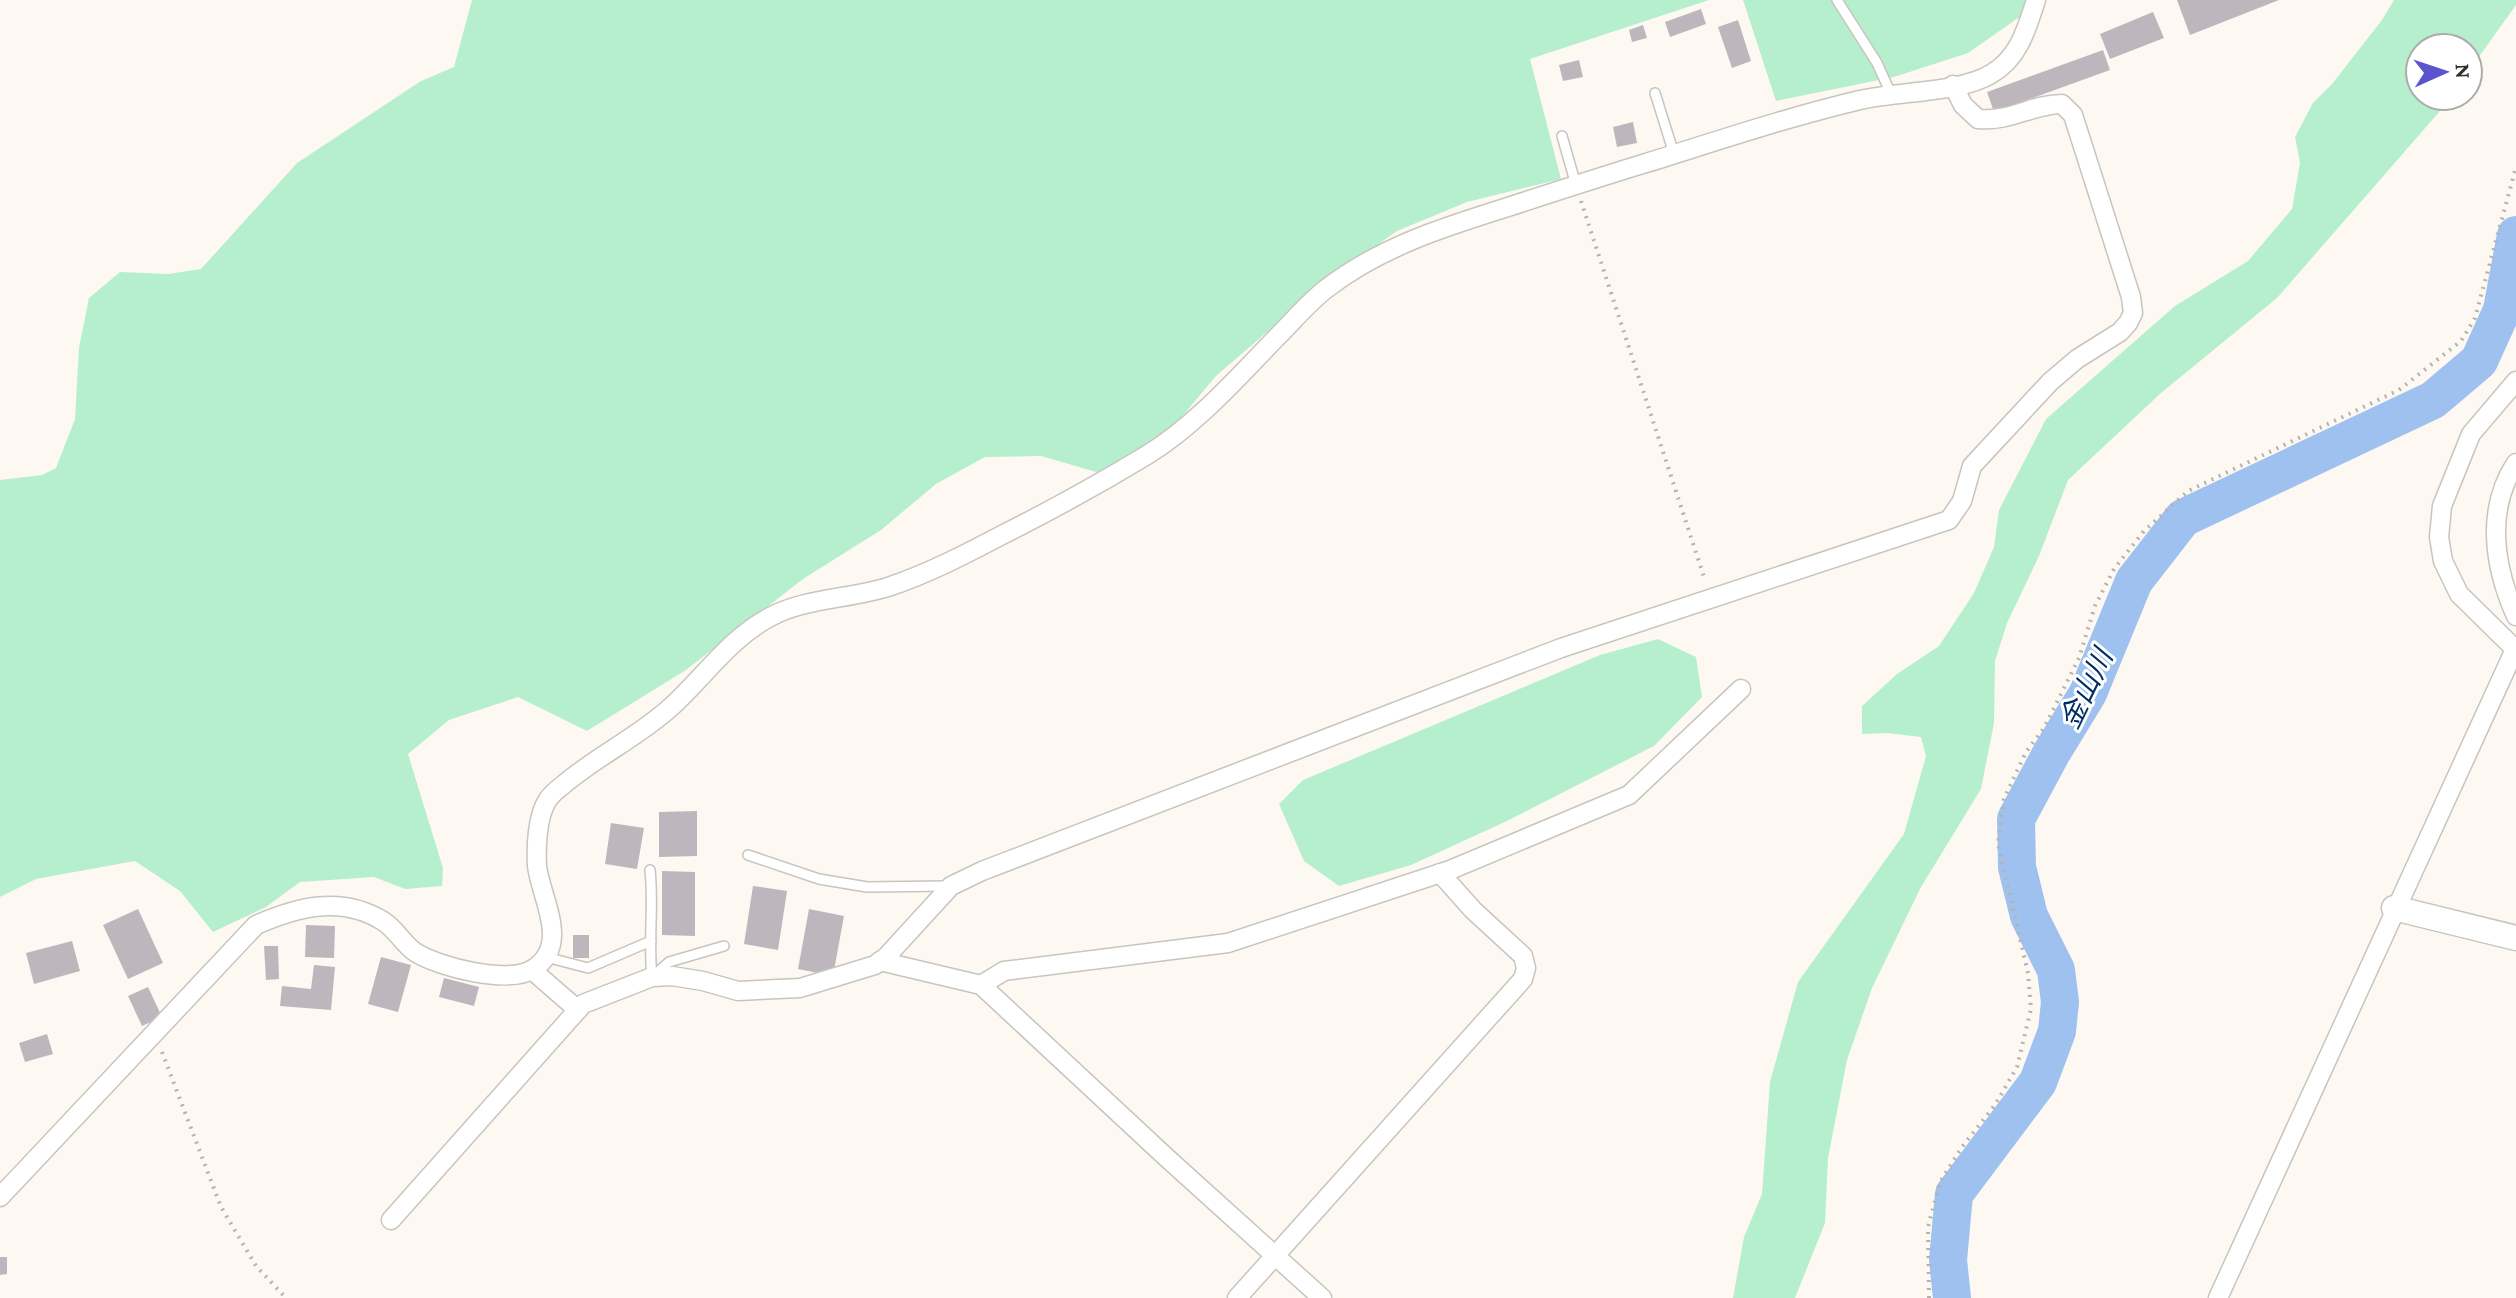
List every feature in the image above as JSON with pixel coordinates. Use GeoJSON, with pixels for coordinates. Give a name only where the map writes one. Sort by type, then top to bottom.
{"type":"FeatureCollection","features":[{"type":"Feature","properties":{"kind":"street"},"geometry":{"type":"LineString","coordinates":[[0,1197],[256,925],[282,913],[318,904],[351,909],[386,922],[412,951],[442,964],[499,976],[521,974],[538,963],[549,948],[554,928],[537,868],[539,824],[547,800],[566,783],[671,707],[714,662],[772,615],[796,607],[865,594],[926,573],[1051,510],[1173,438],[1320,293],[1372,258],[1416,238],[1787,120],[1891,94],[1986,78],[1998,71],[2017,50],[2036,0]]}},
{"type":"Feature","properties":{"kind":"street"},"geometry":{"type":"LineString","coordinates":[[391,1220],[583,1004],[652,977],[672,976],[703,981],[738,991],[800,988],[852,973],[880,961],[951,886],[982,871],[1546,654],[1949,520],[1962,501],[1972,466],[2050,382],[2077,359],[2120,332],[2133,313],[2131,297],[2073,115],[2062,104],[2051,104],[2017,116],[1978,119],[1963,105],[1953,85]]}},
{"type":"Feature","properties":{"kind":"street"},"geometry":{"type":"LineString","coordinates":[[2218,1298],[2394,908],[2516,648],[2459,594],[2443,561],[2439,537],[2442,506],[2471,434],[2516,381]]}},
{"type":"Feature","properties":{"kind":"street"},"geometry":{"type":"LineString","coordinates":[[2516,463],[2504,482],[2497,506],[2495,539],[2505,592],[2516,616]]}},
{"type":"Feature","properties":{"kind":"street"},"geometry":{"type":"LineString","coordinates":[[981,985],[1004,971],[1228,943],[1440,873],[1629,795],[1741,689]]}},
{"type":"Feature","properties":{"kind":"street"},"geometry":{"type":"LineString","coordinates":[[1237,1298],[1523,979],[1526,968],[1523,956],[1473,910],[1440,873]]}},
{"type":"Feature","properties":{"kind":"street"},"geometry":{"type":"LineString","coordinates":[[2394,908],[2516,938]]}},
{"type":"Feature","properties":{"kind":"street"},"geometry":{"type":"LineString","coordinates":[[880,961],[981,985],[1322,1298]]}},
{"type":"Feature","properties":{"kind":"street"},"geometry":{"type":"LineString","coordinates":[[538,963],[578,1010]]}},
{"type":"Feature","properties":{"kind":"lane"},"geometry":{"type":"LineString","coordinates":[[1837,0],[1877,63],[1891,94]]}},
{"type":"Feature","properties":{"kind":"lane"},"geometry":{"type":"LineString","coordinates":[[1655,93],[1674,154]]}},
{"type":"Feature","properties":{"kind":"lane"},"geometry":{"type":"LineString","coordinates":[[1562,136],[1576,185]]}},
{"type":"Feature","properties":{"kind":"lane"},"geometry":{"type":"LineString","coordinates":[[748,855],[819,879],[867,887],[951,886]]}},
{"type":"Feature","properties":{"kind":"lane"},"geometry":{"type":"LineString","coordinates":[[650,870],[653,897],[652,977]]}},
{"type":"Feature","properties":{"kind":"lane"},"geometry":{"type":"LineString","coordinates":[[538,963],[588,968],[651,941]]}},
{"type":"Feature","properties":{"kind":"lane"},"geometry":{"type":"LineString","coordinates":[[652,977],[669,962],[724,946]]}},
{"type":"Feature","properties":{"kind":"path"},"geometry":{"type":"LineString","coordinates":[[1929,1298],[1928,1227],[1940,1182],[1962,1147],[1995,1105],[2017,1067],[2031,1009],[2028,973],[1998,844],[2004,799],[2026,752],[2044,728],[2079,658],[2095,606],[2114,569],[2144,531],[2188,491],[2399,390],[2461,341],[2475,318],[2516,167]]}},
{"type":"Feature","properties":{"kind":"path"},"geometry":{"type":"LineString","coordinates":[[1576,185],[1710,598]]}},
{"type":"Feature","properties":{"kind":"path"},"geometry":{"type":"LineString","coordinates":[[155,1035],[221,1207],[256,1266],[286,1298]]}},
{"type":"Feature","properties":{"kind":"green space"},"geometry":{"type":"Polygon","coordinates":[[[472,0],[1709,0],[1530,59],[1561,179],[1467,202],[1397,231],[1325,282],[1216,376],[1180,419],[1137,450],[1117,478],[1041,456],[985,457],[936,484],[881,530],[803,579],[686,670],[587,731],[518,697],[449,720],[408,754],[443,868],[442,886],[405,889],[374,877],[300,882],[266,907],[213,932],[180,891],[135,861],[36,879],[0,897],[0,480],[42,475],[56,468],[75,419],[79,348],[89,298],[120,272],[168,274],[201,269],[297,163],[421,81],[454,67],[472,0]]]}},
{"type":"Feature","properties":{"kind":"green space"},"geometry":{"type":"Polygon","coordinates":[[[1743,0],[2044,0],[1968,53],[1894,77],[1776,101],[1743,0]]]}},
{"type":"Feature","properties":{"kind":"green space"},"geometry":{"type":"Polygon","coordinates":[[[2394,0],[2516,0],[2516,5],[2484,50],[2484,32],[2404,32],[2404,112],[2439,112],[2277,298],[2161,393],[2068,480],[2039,556],[2007,623],[1995,661],[1994,723],[1981,789],[1921,887],[1872,988],[1847,1060],[1828,1158],[1825,1223],[1795,1298],[1733,1298],[1744,1237],[1762,1194],[1770,1082],[1798,982],[1904,834],[1926,756],[1921,737],[1862,734],[1862,706],[1897,674],[1939,646],[1974,593],[1994,547],[1999,510],[2046,419],[2175,306],[2248,261],[2292,209],[2300,163],[2295,137],[2313,103],[2332,84],[2394,0]]]}},
{"type":"Feature","properties":{"kind":"green space"},"geometry":{"type":"Polygon","coordinates":[[[1658,639],[1696,657],[1702,697],[1654,746],[1507,821],[1411,865],[1339,886],[1304,861],[1279,804],[1303,780],[1600,655],[1658,639]]]}},
{"type":"Feature","properties":{"kind":"building"},"geometry":{"type":"Polygon","coordinates":[[[2177,0],[2279,0],[2190,35],[2177,0]]]}},
{"type":"Feature","properties":{"kind":"building"},"geometry":{"type":"Polygon","coordinates":[[[1701,9],[1706,24],[1670,37],[1665,22],[1701,9]]]}},
{"type":"Feature","properties":{"kind":"building"},"geometry":{"type":"Polygon","coordinates":[[[2153,12],[2164,38],[2110,59],[2100,34],[2153,12]]]}},
{"type":"Feature","properties":{"kind":"building"},"geometry":{"type":"Polygon","coordinates":[[[1738,20],[1751,61],[1732,68],[1718,27],[1738,20]]]}},
{"type":"Feature","properties":{"kind":"building"},"geometry":{"type":"Polygon","coordinates":[[[1643,25],[1647,38],[1632,42],[1629,30],[1643,25]]]}},
{"type":"Feature","properties":{"kind":"building"},"geometry":{"type":"Polygon","coordinates":[[[2103,50],[2110,70],[1994,112],[1987,92],[2103,50]]]}},
{"type":"Feature","properties":{"kind":"building"},"geometry":{"type":"Polygon","coordinates":[[[1579,60],[1583,77],[1563,81],[1559,65],[1579,60]]]}},
{"type":"Feature","properties":{"kind":"building"},"geometry":{"type":"Polygon","coordinates":[[[1633,122],[1637,143],[1617,147],[1613,127],[1633,122]]]}},
{"type":"Feature","properties":{"kind":"building"},"geometry":{"type":"Polygon","coordinates":[[[697,811],[697,856],[659,857],[659,812],[697,811]]]}},
{"type":"Feature","properties":{"kind":"building"},"geometry":{"type":"Polygon","coordinates":[[[611,823],[644,828],[637,869],[605,864],[611,823]]]}},
{"type":"Feature","properties":{"kind":"building"},"geometry":{"type":"Polygon","coordinates":[[[662,871],[695,872],[695,936],[662,935],[662,871]]]}},
{"type":"Feature","properties":{"kind":"building"},"geometry":{"type":"Polygon","coordinates":[[[753,886],[787,891],[778,950],[744,944],[753,886]]]}},
{"type":"Feature","properties":{"kind":"building"},"geometry":{"type":"Polygon","coordinates":[[[138,909],[163,963],[128,979],[103,925],[138,909]]]}},
{"type":"Feature","properties":{"kind":"building"},"geometry":{"type":"Polygon","coordinates":[[[809,909],[844,916],[833,976],[798,969],[809,909]]]}},
{"type":"Feature","properties":{"kind":"building"},"geometry":{"type":"Polygon","coordinates":[[[306,925],[335,926],[334,958],[305,957],[306,925]]]}},
{"type":"Feature","properties":{"kind":"building"},"geometry":{"type":"Polygon","coordinates":[[[573,935],[589,935],[589,958],[573,958],[573,935]]]}},
{"type":"Feature","properties":{"kind":"building"},"geometry":{"type":"Polygon","coordinates":[[[72,941],[80,971],[34,984],[26,953],[72,941]]]}},
{"type":"Feature","properties":{"kind":"building"},"geometry":{"type":"Polygon","coordinates":[[[264,946],[278,946],[279,979],[266,980],[264,946]]]}},
{"type":"Feature","properties":{"kind":"building"},"geometry":{"type":"Polygon","coordinates":[[[381,957],[411,965],[398,1012],[368,1004],[381,957]]]}},
{"type":"Feature","properties":{"kind":"building"},"geometry":{"type":"Polygon","coordinates":[[[314,965],[335,967],[331,1010],[280,1006],[282,986],[311,989],[314,965]]]}},
{"type":"Feature","properties":{"kind":"building"},"geometry":{"type":"Polygon","coordinates":[[[444,978],[479,987],[474,1006],[439,997],[444,978]]]}},
{"type":"Feature","properties":{"kind":"building"},"geometry":{"type":"Polygon","coordinates":[[[148,987],[162,1017],[142,1026],[128,996],[148,987]]]}},
{"type":"Feature","properties":{"kind":"building"},"geometry":{"type":"Polygon","coordinates":[[[47,1034],[53,1054],[25,1062],[19,1043],[47,1034]]]}},
{"type":"Feature","properties":{"kind":"building"},"geometry":{"type":"Polygon","coordinates":[[[0,1257],[7,1257],[7,1274],[0,1275],[0,1257]]]}},
{"type":"Feature","properties":{"kind":"waterway","name":"金山川"},"geometry":{"type":"LineString","coordinates":[[1952,1298],[1948,1260],[1954,1194],[2038,1082],[2057,1031],[2060,1002],[2056,970],[2029,916],[2017,867],[2016,819],[2088,693],[2134,581],[2183,518],[2433,400],[2479,361],[2502,310],[2516,235]]}}]}
